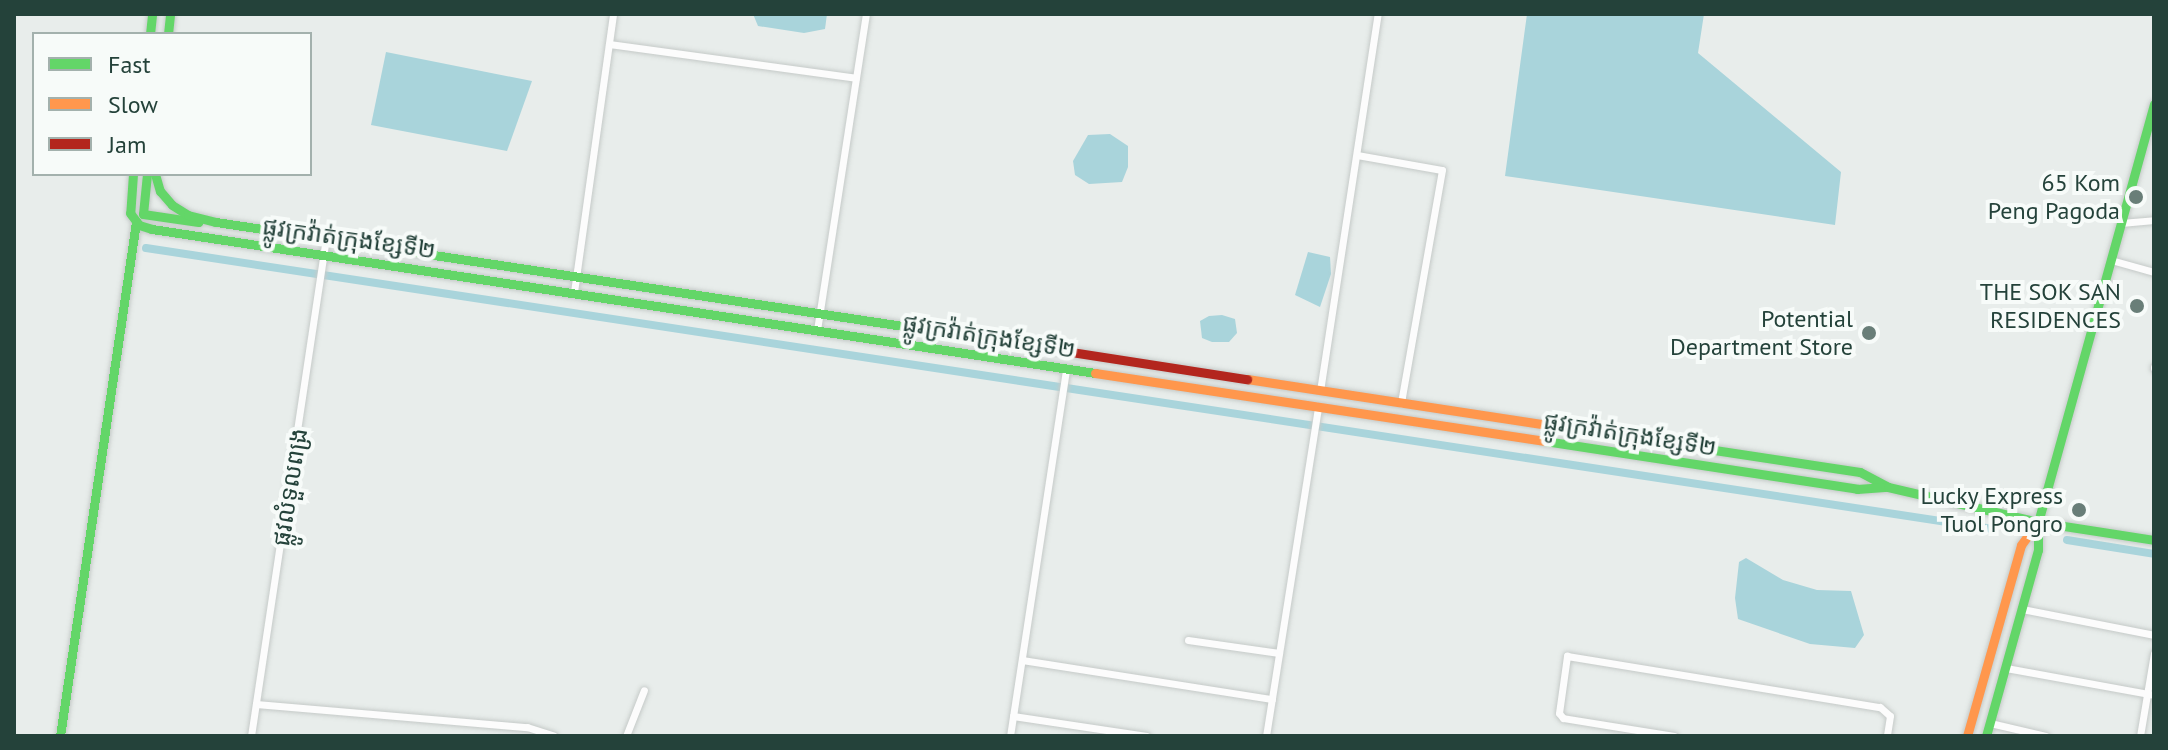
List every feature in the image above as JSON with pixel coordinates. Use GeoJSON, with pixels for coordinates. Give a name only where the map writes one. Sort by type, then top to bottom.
{"type":"FeatureCollection","features":[{"type":"Feature","properties":{"kind":"main road"},"geometry":{"type":"LineString","coordinates":[[1986,736],[2038,550],[2038,522],[2154,104]]}},
{"type":"Feature","properties":{"kind":"main road"},"geometry":{"type":"LineString","coordinates":[[133,176],[129,207],[139,218],[216,222]]}},
{"type":"Feature","properties":{"kind":"main road"},"geometry":{"type":"LineString","coordinates":[[60,736],[147,176]]}},
{"type":"Feature","properties":{"kind":"main road","name":"ផ្លូវក្រវ៉ាត់ក្រុងខ្សែទី២"},"geometry":{"type":"LineString","coordinates":[[156,176],[160,191],[172,205],[188,215],[216,222],[1860,472],[1888,487],[2038,522],[2154,540]]}},
{"type":"Feature","properties":{"kind":"main road","name":"ផ្លូវក្រវ៉ាត់ក្រុងខ្សែទី២"},"geometry":{"type":"LineString","coordinates":[[139,218],[152,229],[817,330],[1066,372],[1318,406],[1857,489],[1888,487]]}},
{"type":"Feature","properties":{"kind":"main road"},"geometry":{"type":"LineString","coordinates":[[1066,372],[1069,352]]}},
{"type":"Feature","properties":{"kind":"main road"},"geometry":{"type":"LineString","coordinates":[[1318,406],[1320,391]]}},
{"type":"Feature","properties":{"kind":"main road"},"geometry":{"type":"LineString","coordinates":[[1967,736],[2021,545],[2038,522]]}},
{"type":"Feature","properties":{"kind":"street"},"geometry":{"type":"LineString","coordinates":[[574,292],[613,14]]}},
{"type":"Feature","properties":{"kind":"street"},"geometry":{"type":"LineString","coordinates":[[817,330],[866,14]]}},
{"type":"Feature","properties":{"kind":"street"},"geometry":{"type":"LineString","coordinates":[[1320,391],[1378,14]]}},
{"type":"Feature","properties":{"kind":"street"},"geometry":{"type":"LineString","coordinates":[[609,44],[856,78]]}},
{"type":"Feature","properties":{"kind":"street"},"geometry":{"type":"LineString","coordinates":[[1357,155],[1442,170],[1401,403]]}},
{"type":"Feature","properties":{"kind":"street"},"geometry":{"type":"LineString","coordinates":[[2121,223],[2154,220]]}},
{"type":"Feature","properties":{"kind":"street","name":"ផ្លូវលំទួលពង្រ"},"geometry":{"type":"LineString","coordinates":[[251,736],[326,238]]}},
{"type":"Feature","properties":{"kind":"street"},"geometry":{"type":"LineString","coordinates":[[2111,260],[2154,272]]}},
{"type":"Feature","properties":{"kind":"street"},"geometry":{"type":"LineString","coordinates":[[1010,736],[1066,372]]}},
{"type":"Feature","properties":{"kind":"street"},"geometry":{"type":"LineString","coordinates":[[1266,736],[1318,406]]}},
{"type":"Feature","properties":{"kind":"street"},"geometry":{"type":"LineString","coordinates":[[2022,609],[2154,635]]}},
{"type":"Feature","properties":{"kind":"street"},"geometry":{"type":"LineString","coordinates":[[1188,640],[1279,653]]}},
{"type":"Feature","properties":{"kind":"street"},"geometry":{"type":"LineString","coordinates":[[2140,736],[2151,694],[2154,653]]}},
{"type":"Feature","properties":{"kind":"street"},"geometry":{"type":"LineString","coordinates":[[1674,736],[1563,718],[1559,713],[1567,656],[1880,707],[1890,716],[1887,736]]}},
{"type":"Feature","properties":{"kind":"street"},"geometry":{"type":"LineString","coordinates":[[1022,660],[1272,699]]}},
{"type":"Feature","properties":{"kind":"street"},"geometry":{"type":"LineString","coordinates":[[2006,668],[2151,694]]}},
{"type":"Feature","properties":{"kind":"street"},"geometry":{"type":"LineString","coordinates":[[626,736],[644,690]]}},
{"type":"Feature","properties":{"kind":"street"},"geometry":{"type":"LineString","coordinates":[[256,704],[527,727],[554,736]]}},
{"type":"Feature","properties":{"kind":"street"},"geometry":{"type":"LineString","coordinates":[[1013,716],[1147,736]]}},
{"type":"Feature","properties":{"kind":"street"},"geometry":{"type":"LineString","coordinates":[[1990,723],[2046,736]]}},
{"type":"Feature","properties":{"kind":"water"},"geometry":{"type":"Polygon","coordinates":[[[753,14],[827,14],[825,29],[804,33],[758,26],[753,14]]]}},
{"type":"Feature","properties":{"kind":"water"},"geometry":{"type":"Polygon","coordinates":[[[1527,14],[1704,14],[1698,53],[1841,172],[1835,225],[1505,176],[1527,14]]]}},
{"type":"Feature","properties":{"kind":"water"},"geometry":{"type":"Polygon","coordinates":[[[386,52],[532,81],[507,151],[371,125],[386,52]]]}},
{"type":"Feature","properties":{"kind":"water"},"geometry":{"type":"Polygon","coordinates":[[[1110,134],[1128,146],[1128,167],[1122,182],[1089,184],[1075,175],[1073,161],[1088,135],[1110,134]]]}},
{"type":"Feature","properties":{"kind":"water"},"geometry":{"type":"Polygon","coordinates":[[[1308,252],[1330,257],[1331,274],[1320,307],[1295,295],[1308,252]]]}},
{"type":"Feature","properties":{"kind":"water"},"geometry":{"type":"Polygon","coordinates":[[[1222,315],[1235,319],[1237,333],[1229,342],[1212,342],[1202,338],[1200,321],[1209,316],[1222,315]]]}},
{"type":"Feature","properties":{"kind":"water"},"geometry":{"type":"Polygon","coordinates":[[[1746,558],[1783,580],[1817,590],[1851,591],[1864,635],[1855,648],[1810,644],[1738,619],[1735,598],[1739,562],[1746,558]]]}},
{"type":"Feature","properties":{"kind":"waterway"},"geometry":{"type":"LineString","coordinates":[[146,248],[1993,529]]}},
{"type":"Feature","properties":{"kind":"waterway"},"geometry":{"type":"LineString","coordinates":[[2067,540],[2154,554]]}},
{"type":"Feature","properties":{"kind":"traffic: fast"},"geometry":{"type":"LineString","coordinates":[[150,32],[152,14]]}},
{"type":"Feature","properties":{"kind":"traffic: fast"},"geometry":{"type":"LineString","coordinates":[[168,32],[170,14]]}},
{"type":"Feature","properties":{"kind":"traffic: fast"},"geometry":{"type":"LineString","coordinates":[[2154,104],[2038,522],[2154,540]]}},
{"type":"Feature","properties":{"kind":"traffic: fast"},"geometry":{"type":"LineString","coordinates":[[133,176],[130,213],[139,225],[152,229],[1095,373]]}},
{"type":"Feature","properties":{"kind":"traffic: fast"},"geometry":{"type":"LineString","coordinates":[[147,176],[143,214],[198,222]]}},
{"type":"Feature","properties":{"kind":"traffic: fast"},"geometry":{"type":"LineString","coordinates":[[156,176],[160,191],[172,205],[188,215],[216,222],[929,330]]}},
{"type":"Feature","properties":{"kind":"traffic: fast"},"geometry":{"type":"LineString","coordinates":[[60,736],[136,222]]}},
{"type":"Feature","properties":{"kind":"traffic: fast"},"geometry":{"type":"LineString","coordinates":[[1569,428],[1860,472],[1886,486]]}},
{"type":"Feature","properties":{"kind":"traffic: fast"},"geometry":{"type":"LineString","coordinates":[[1545,441],[1857,489],[1888,487],[2038,522]]}},
{"type":"Feature","properties":{"kind":"traffic: fast"},"geometry":{"type":"LineString","coordinates":[[1986,736],[2038,550],[2038,522]]}},
{"type":"Feature","properties":{"kind":"traffic: slow"},"geometry":{"type":"LineString","coordinates":[[1095,373],[1545,441]]}},
{"type":"Feature","properties":{"kind":"traffic: slow"},"geometry":{"type":"LineString","coordinates":[[1247,379],[1569,428]]}},
{"type":"Feature","properties":{"kind":"traffic: slow"},"geometry":{"type":"LineString","coordinates":[[1967,736],[2021,545],[2038,522]]}},
{"type":"Feature","properties":{"kind":"traffic: jam"},"geometry":{"type":"LineString","coordinates":[[929,330],[1247,379]]}},
{"type":"Feature","properties":{"kind":"place","name":"65 Kom Peng Pagoda"},"geometry":{"type":"Point","coordinates":[2136,197]}},
{"type":"Feature","properties":{"kind":"place","name":"THE SOK SAN RESIDENCES"},"geometry":{"type":"Point","coordinates":[2137,306]}},
{"type":"Feature","properties":{"kind":"place","name":"Potential Department Store"},"geometry":{"type":"Point","coordinates":[1869,333]}},
{"type":"Feature","properties":{"kind":"place","name":"Lucky Express Tuol Pongro"},"geometry":{"type":"Point","coordinates":[2079,510]}}]}
